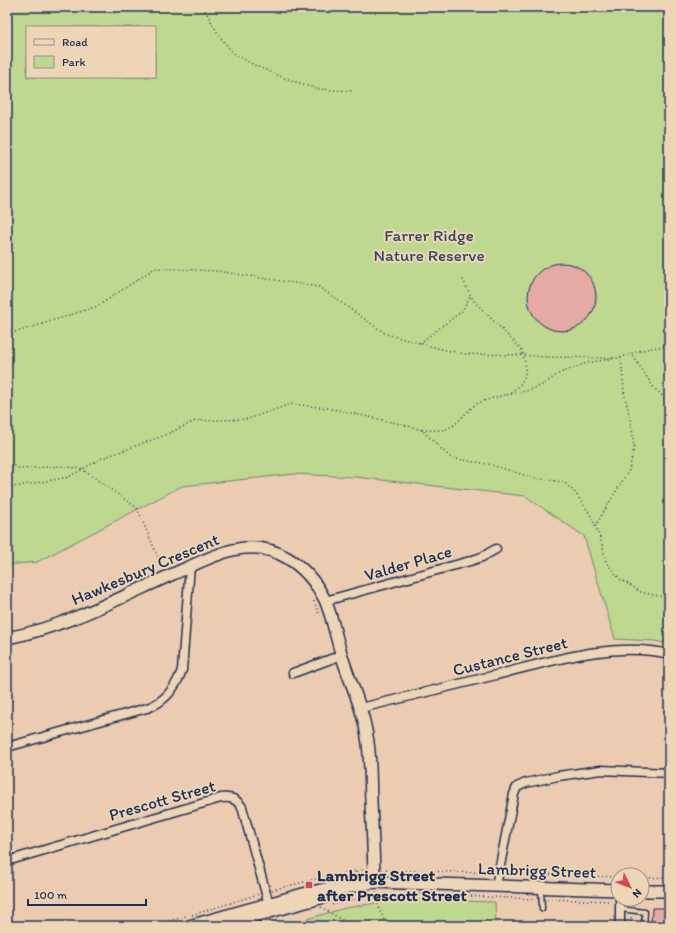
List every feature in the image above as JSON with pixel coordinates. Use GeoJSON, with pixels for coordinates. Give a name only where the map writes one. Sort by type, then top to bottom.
{"type":"FeatureCollection","features":[{"type":"Feature","properties":{"kind":"street","name":"Hawkesbury Crescent"},"geometry":{"type":"LineString","coordinates":[[7,638],[54,626],[190,566],[234,549],[259,548],[272,550],[296,564],[309,576],[325,601],[361,708],[366,728],[369,755],[374,882]]}},
{"type":"Feature","properties":{"kind":"street","name":"Valder Place"},"geometry":{"type":"LineString","coordinates":[[325,601],[470,561],[482,557],[496,549]]}},
{"type":"Feature","properties":{"kind":"street"},"geometry":{"type":"LineString","coordinates":[[7,747],[147,708],[156,705],[164,698],[177,682],[182,670],[190,566]]}},
{"type":"Feature","properties":{"kind":"street","name":"Custance Street"},"geometry":{"type":"LineString","coordinates":[[361,708],[580,655],[620,649],[637,649],[669,654]]}},
{"type":"Feature","properties":{"kind":"street"},"geometry":{"type":"LineString","coordinates":[[293,672],[342,655]]}},
{"type":"Feature","properties":{"kind":"street"},"geometry":{"type":"LineString","coordinates":[[496,886],[514,794],[517,787],[526,783],[558,776],[601,770],[669,773]]}},
{"type":"Feature","properties":{"kind":"street","name":"Prescott Street"},"geometry":{"type":"LineString","coordinates":[[7,861],[221,798],[230,797],[234,798],[242,807],[270,907]]}},
{"type":"Feature","properties":{"kind":"street","name":"Lambrigg Street"},"geometry":{"type":"LineString","coordinates":[[218,926],[329,888],[335,890],[374,882],[541,888],[610,895]]}},
{"type":"Feature","properties":{"kind":"street"},"geometry":{"type":"LineString","coordinates":[[650,892],[668,896]]}},
{"type":"Feature","properties":{"kind":"street","name":"Lambrigg Street"},"geometry":{"type":"LineString","coordinates":[[189,926],[270,907]]}},
{"type":"Feature","properties":{"kind":"street"},"geometry":{"type":"LineString","coordinates":[[620,909],[620,926]]}},
{"type":"Feature","properties":{"kind":"lane"},"geometry":{"type":"LineString","coordinates":[[541,888],[542,909]]}},
{"type":"Feature","properties":{"kind":"lane"},"geometry":{"type":"LineString","coordinates":[[620,909],[645,912],[644,926]]}},
{"type":"Feature","properties":{"kind":"path"},"geometry":{"type":"LineString","coordinates":[[203,7],[220,37],[233,53],[249,62],[282,77],[317,89],[354,90]]}},
{"type":"Feature","properties":{"kind":"path"},"geometry":{"type":"LineString","coordinates":[[7,332],[17,332],[98,306],[155,268],[217,271],[319,287],[386,334],[464,354],[524,355],[542,357],[621,357]]}},
{"type":"Feature","properties":{"kind":"path"},"geometry":{"type":"LineString","coordinates":[[7,488],[69,477],[100,459],[163,436],[195,421],[248,419],[290,404],[328,408],[422,430],[447,428],[453,426],[462,415],[478,403],[513,392],[522,382],[526,370],[526,360],[522,350],[473,300],[462,278]]}},
{"type":"Feature","properties":{"kind":"path"},"geometry":{"type":"LineString","coordinates":[[420,343],[462,311],[470,295]]}},
{"type":"Feature","properties":{"kind":"path"},"geometry":{"type":"LineString","coordinates":[[503,395],[532,389],[542,385],[560,373],[587,363],[621,357],[631,353],[658,347],[669,346]]}},
{"type":"Feature","properties":{"kind":"path"},"geometry":{"type":"LineString","coordinates":[[631,353],[636,358],[654,388],[669,402]]}},
{"type":"Feature","properties":{"kind":"path"},"geometry":{"type":"LineString","coordinates":[[595,526],[629,470],[634,448],[632,427],[624,392],[621,357]]}},
{"type":"Feature","properties":{"kind":"path"},"geometry":{"type":"LineString","coordinates":[[422,430],[451,458],[488,464],[534,478],[564,482],[578,495],[590,514],[601,540],[606,562],[620,579],[641,592],[669,597]]}},
{"type":"Feature","properties":{"kind":"path"},"geometry":{"type":"LineString","coordinates":[[7,463],[21,469],[61,466],[82,469],[136,508],[167,577]]}},
{"type":"Feature","properties":{"kind":"path"},"geometry":{"type":"LineString","coordinates":[[313,599],[322,620]]}},
{"type":"Feature","properties":{"kind":"path"},"geometry":{"type":"LineString","coordinates":[[356,872],[360,877],[364,875]]}},
{"type":"Feature","properties":{"kind":"path"},"geometry":{"type":"LineString","coordinates":[[650,878],[669,877]]}},
{"type":"Feature","properties":{"kind":"path"},"geometry":{"type":"LineString","coordinates":[[374,882],[379,909],[387,926]]}},
{"type":"Feature","properties":{"kind":"path"},"geometry":{"type":"LineString","coordinates":[[317,908],[361,898],[415,894],[541,899],[610,896]]}},
{"type":"Feature","properties":{"kind":"path"},"geometry":{"type":"LineString","coordinates":[[666,926],[668,896]]}},
{"type":"Feature","properties":{"kind":"path"},"geometry":{"type":"LineString","coordinates":[[321,908],[352,926]]}},
{"type":"Feature","properties":{"kind":"path"},"geometry":{"type":"LineString","coordinates":[[666,918],[669,914]]}},
{"type":"Feature","properties":{"kind":"path"},"geometry":{"type":"LineString","coordinates":[[259,926],[280,919]]}},
{"type":"Feature","properties":{"kind":"green space","name":"Farrer Ridge Nature Reserve"},"geometry":{"type":"Polygon","coordinates":[[[7,7],[669,7],[669,644],[655,641],[615,639],[584,536],[525,496],[355,477],[294,474],[182,486],[37,562],[7,565],[7,7]]]}},
{"type":"Feature","properties":{"kind":"green space"},"geometry":{"type":"Polygon","coordinates":[[[400,899],[495,902],[496,926],[283,926],[345,908],[400,899]]]}},
{"type":"Feature","properties":{"kind":"building"},"geometry":{"type":"Polygon","coordinates":[[[555,263],[569,263],[581,268],[591,278],[596,290],[596,304],[591,316],[581,326],[569,331],[555,331],[543,326],[533,316],[528,304],[528,290],[533,278],[543,268],[555,263]]]}},
{"type":"Feature","properties":{"kind":"building"},"geometry":{"type":"Polygon","coordinates":[[[652,908],[665,908],[664,926],[651,926],[652,908]]]}},
{"type":"Feature","properties":{"kind":"place","name":"Lambrigg Street after Prescott Street"},"geometry":{"type":"Point","coordinates":[309,885]}}]}
